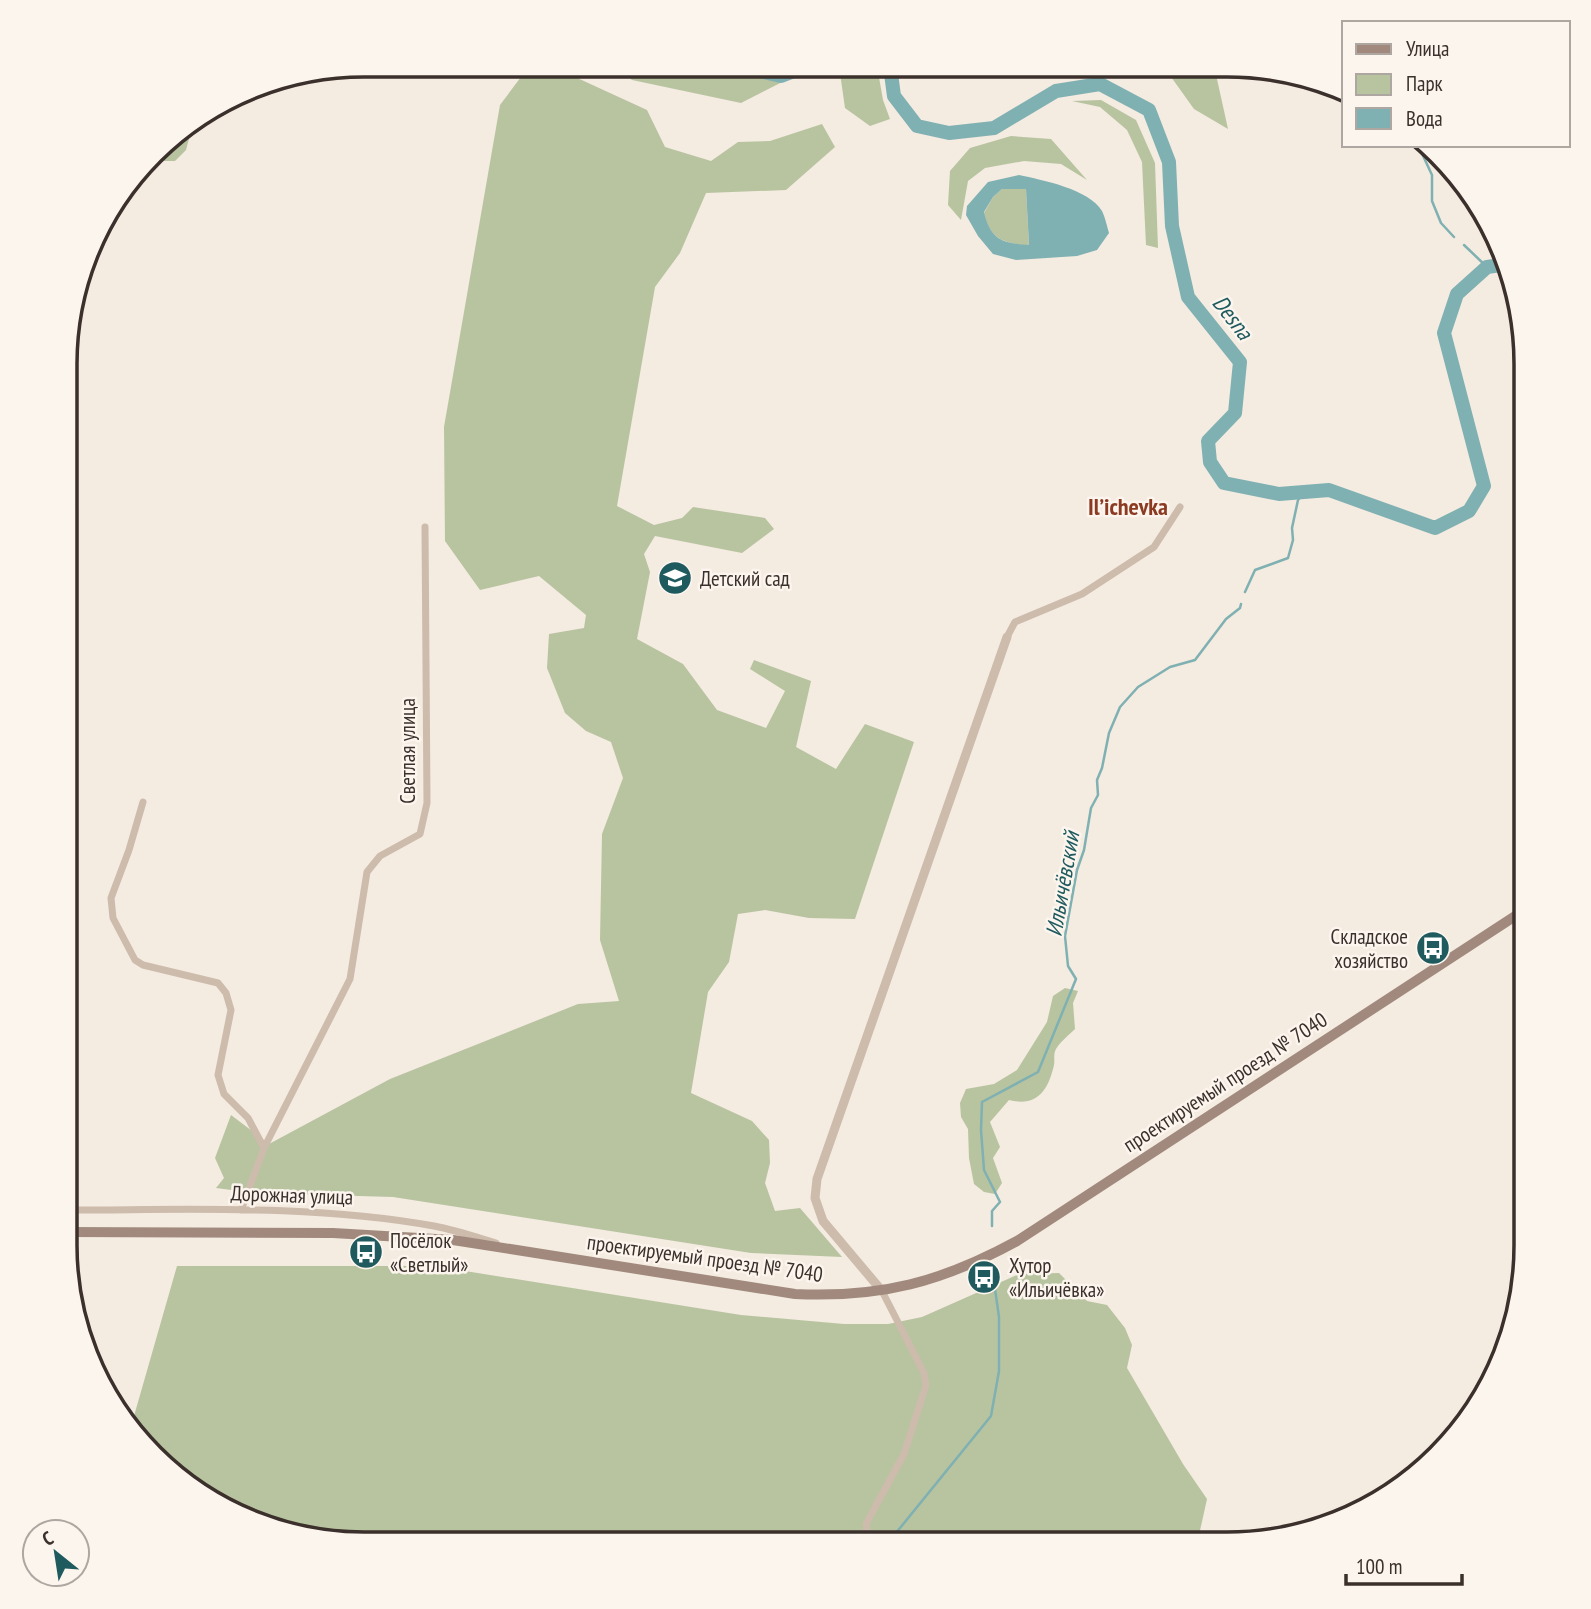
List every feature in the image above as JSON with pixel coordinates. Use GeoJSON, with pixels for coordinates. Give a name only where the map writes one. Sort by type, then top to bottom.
{"type":"FeatureCollection","features":[{"type":"Feature","properties":{"kind":"main road","name":"проектируемый проезд № 7040"},"geometry":{"type":"LineString","coordinates":[[77,1232],[397,1235],[514,1248],[795,1293],[830,1295],[882,1291],[942,1276],[980,1261],[1017,1241],[1514,917]]}},
{"type":"Feature","properties":{"kind":"street"},"geometry":{"type":"LineString","coordinates":[[867,1532],[866,1524],[904,1454],[926,1385],[924,1373],[882,1291],[823,1221],[815,1198],[817,1180],[1015,621],[1082,594],[1154,547],[1180,507]]}},
{"type":"Feature","properties":{"kind":"street","name":"Светлая улица"},"geometry":{"type":"LineString","coordinates":[[241,1210],[269,1136],[350,979],[367,872],[380,856],[420,834],[427,803],[425,527]]}},
{"type":"Feature","properties":{"kind":"street"},"geometry":{"type":"LineString","coordinates":[[143,802],[111,898],[113,918],[135,960],[143,965],[218,983],[226,993],[231,1010],[218,1074],[224,1094],[248,1118],[264,1148]]}},
{"type":"Feature","properties":{"kind":"street","name":"Дорожная улица"},"geometry":{"type":"LineString","coordinates":[[77,1210],[241,1210],[364,1216],[436,1226],[514,1248]]}},
{"type":"Feature","properties":{"kind":"green space"},"geometry":{"type":"Polygon","coordinates":[[[521,77],[575,77],[647,110],[665,147],[711,161],[738,142],[770,141],[822,124],[835,147],[786,190],[706,193],[680,253],[655,287],[617,506],[654,525],[682,518],[693,507],[765,518],[774,529],[742,553],[655,536],[644,554],[650,572],[637,639],[683,664],[717,710],[766,728],[785,691],[750,669],[754,660],[811,681],[796,747],[836,769],[865,724],[914,742],[855,919],[809,918],[765,910],[738,914],[729,962],[708,992],[691,1093],[752,1121],[769,1140],[770,1163],[765,1183],[775,1211],[800,1208],[842,1257],[751,1253],[393,1197],[255,1193],[216,1188],[224,1178],[215,1158],[231,1115],[269,1144],[390,1079],[578,1004],[619,1001],[600,940],[602,834],[623,778],[611,742],[586,731],[565,713],[547,668],[549,634],[584,628],[586,615],[539,576],[480,590],[445,541],[444,427],[500,105],[521,77]]]}},
{"type":"Feature","properties":{"kind":"green space"},"geometry":{"type":"Polygon","coordinates":[[[628,77],[792,77],[741,103],[632,80],[628,77]]]}},
{"type":"Feature","properties":{"kind":"green space"},"geometry":{"type":"Polygon","coordinates":[[[841,77],[879,77],[890,119],[870,126],[845,108],[841,77]]]}},
{"type":"Feature","properties":{"kind":"green space"},"geometry":{"type":"Polygon","coordinates":[[[1171,77],[1217,77],[1228,129],[1194,109],[1171,77]]]}},
{"type":"Feature","properties":{"kind":"green space"},"geometry":{"type":"Polygon","coordinates":[[[1101,100],[1136,120],[1155,163],[1158,248],[1146,245],[1142,162],[1127,130],[1100,107],[1072,101],[1101,100]]]}},
{"type":"Feature","properties":{"kind":"green space"},"geometry":{"type":"Polygon","coordinates":[[[190,135],[186,150],[175,161],[161,161],[190,135]]]}},
{"type":"Feature","properties":{"kind":"green space"},"geometry":{"type":"Polygon","coordinates":[[[1011,136],[1051,139],[1087,180],[1061,164],[1024,161],[985,168],[968,181],[961,220],[948,205],[950,171],[970,148],[1011,136]]]}},
{"type":"Feature","properties":{"kind":"green space"},"geometry":{"type":"Polygon","coordinates":[[[1002,189],[1026,189],[1029,246],[999,239],[990,229],[984,213],[993,197],[1002,189]]]}},
{"type":"Feature","properties":{"kind":"green space"},"geometry":{"type":"Polygon","coordinates":[[[1065,988],[1078,991],[1073,1003],[1075,1029],[1056,1049],[1051,1074],[1040,1095],[1027,1101],[1009,1100],[990,1122],[1000,1147],[993,1158],[1002,1183],[995,1194],[984,1192],[974,1184],[969,1158],[968,1129],[961,1117],[960,1103],[966,1089],[994,1084],[1017,1070],[1047,1022],[1053,996],[1065,988]]]}},
{"type":"Feature","properties":{"kind":"green space"},"geometry":{"type":"Polygon","coordinates":[[[177,1266],[434,1266],[741,1315],[844,1324],[888,1324],[922,1317],[1019,1274],[1059,1273],[1087,1301],[1107,1305],[1125,1328],[1132,1345],[1127,1368],[1183,1464],[1207,1499],[1200,1532],[327,1530],[272,1517],[205,1484],[161,1448],[134,1417],[177,1266]]]}},
{"type":"Feature","properties":{"kind":"water"},"geometry":{"type":"Polygon","coordinates":[[[1019,175],[1076,191],[1096,203],[1102,211],[1109,233],[1097,250],[1077,256],[1016,260],[993,254],[966,215],[967,206],[988,182],[1019,175]],[[1002,189],[993,197],[984,212],[990,229],[999,239],[1029,245],[1026,189],[1002,189]]]}},
{"type":"Feature","properties":{"kind":"waterway","name":"Desna"},"geometry":{"type":"LineString","coordinates":[[891,77],[894,96],[917,126],[949,133],[994,128],[1056,91],[1100,84],[1149,110],[1169,162],[1172,226],[1188,297],[1240,362],[1235,413],[1208,441],[1210,462],[1224,483],[1279,494],[1329,490],[1435,528],[1469,511],[1484,486],[1444,333],[1457,294],[1487,267],[1497,266]]}},
{"type":"Feature","properties":{"kind":"waterway"},"geometry":{"type":"LineString","coordinates":[[1422,154],[1432,175],[1432,201],[1441,223],[1454,237]]}},
{"type":"Feature","properties":{"kind":"waterway"},"geometry":{"type":"LineString","coordinates":[[1464,245],[1487,267]]}},
{"type":"Feature","properties":{"kind":"waterway"},"geometry":{"type":"LineString","coordinates":[[1245,592],[1255,570],[1288,558],[1298,500],[1305,492]]}},
{"type":"Feature","properties":{"kind":"waterway","name":"Ильичёвский"},"geometry":{"type":"LineString","coordinates":[[992,1226],[992,1211],[1000,1202],[984,1170],[982,1102],[1038,1072],[1076,979],[1068,966],[1065,936],[1091,808],[1098,795],[1097,780],[1109,733],[1120,707],[1138,687],[1170,667],[1195,660],[1241,604]]}},
{"type":"Feature","properties":{"kind":"waterway"},"geometry":{"type":"LineString","coordinates":[[897,1532],[991,1416],[999,1371],[999,1317],[995,1289]]}},
{"type":"Feature","properties":{"kind":"place","name":"Детский сад"},"geometry":{"type":"Point","coordinates":[675,578]}},
{"type":"Feature","properties":{"kind":"place","name":"Складское хозяйство"},"geometry":{"type":"Point","coordinates":[1433,948]}},
{"type":"Feature","properties":{"kind":"place","name":"Посёлок «Светлый»"},"geometry":{"type":"Point","coordinates":[366,1252]}},
{"type":"Feature","properties":{"kind":"place","name":"Хутор «Ильичёвка»"},"geometry":{"type":"Point","coordinates":[984,1277]}},
{"type":"Feature","properties":{"kind":"district","name":"Il’ichevka"},"geometry":{"type":"Point","coordinates":[1128,506]}}]}
